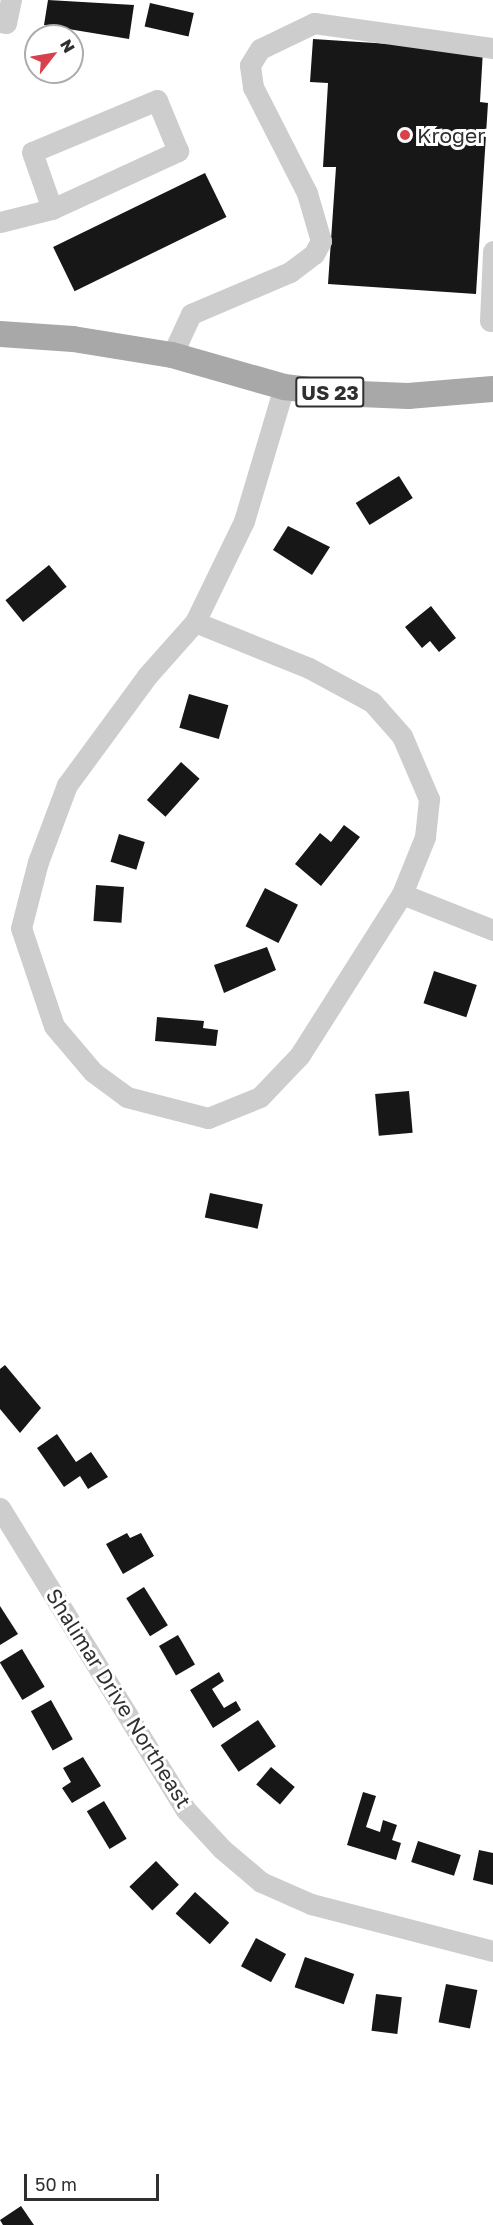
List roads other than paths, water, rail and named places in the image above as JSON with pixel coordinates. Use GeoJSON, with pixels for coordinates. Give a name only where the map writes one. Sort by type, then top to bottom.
{"type":"FeatureCollection","features":[{"type":"Feature","properties":{"kind":"main road","name":"US 23"},"geometry":{"type":"LineString","coordinates":[[0,334],[73,339],[172,355],[284,387],[408,396],[493,389]]}},
{"type":"Feature","properties":{"kind":"street"},"geometry":{"type":"LineString","coordinates":[[0,22],[6,23],[11,0]]}},
{"type":"Feature","properties":{"kind":"street"},"geometry":{"type":"LineString","coordinates":[[172,355],[191,314],[290,272],[314,254],[321,241],[308,193],[253,87],[250,65],[260,50],[314,23],[493,48]]}},
{"type":"Feature","properties":{"kind":"street"},"geometry":{"type":"LineString","coordinates":[[0,222],[52,209],[178,151],[157,100],[32,152],[52,209]]}},
{"type":"Feature","properties":{"kind":"street"},"geometry":{"type":"LineString","coordinates":[[490,321],[493,251]]}},
{"type":"Feature","properties":{"kind":"street"},"geometry":{"type":"LineString","coordinates":[[195,622],[309,668],[372,702],[402,736],[429,799],[425,837],[402,894],[299,1056],[260,1097],[208,1118],[127,1097],[93,1072],[54,1026],[21,928],[38,862],[67,785],[147,676],[195,622],[244,520],[284,387]]}},
{"type":"Feature","properties":{"kind":"street"},"geometry":{"type":"LineString","coordinates":[[402,894],[493,930]]}},
{"type":"Feature","properties":{"kind":"street","name":"Shalimar Drive Northeast"},"geometry":{"type":"LineString","coordinates":[[0,1508],[186,1810],[222,1849],[261,1882],[311,1904],[493,1952]]}},
{"type":"Feature","properties":{"kind":"place","name":"Kroger"},"geometry":{"type":"Point","coordinates":[405,135]}}]}
